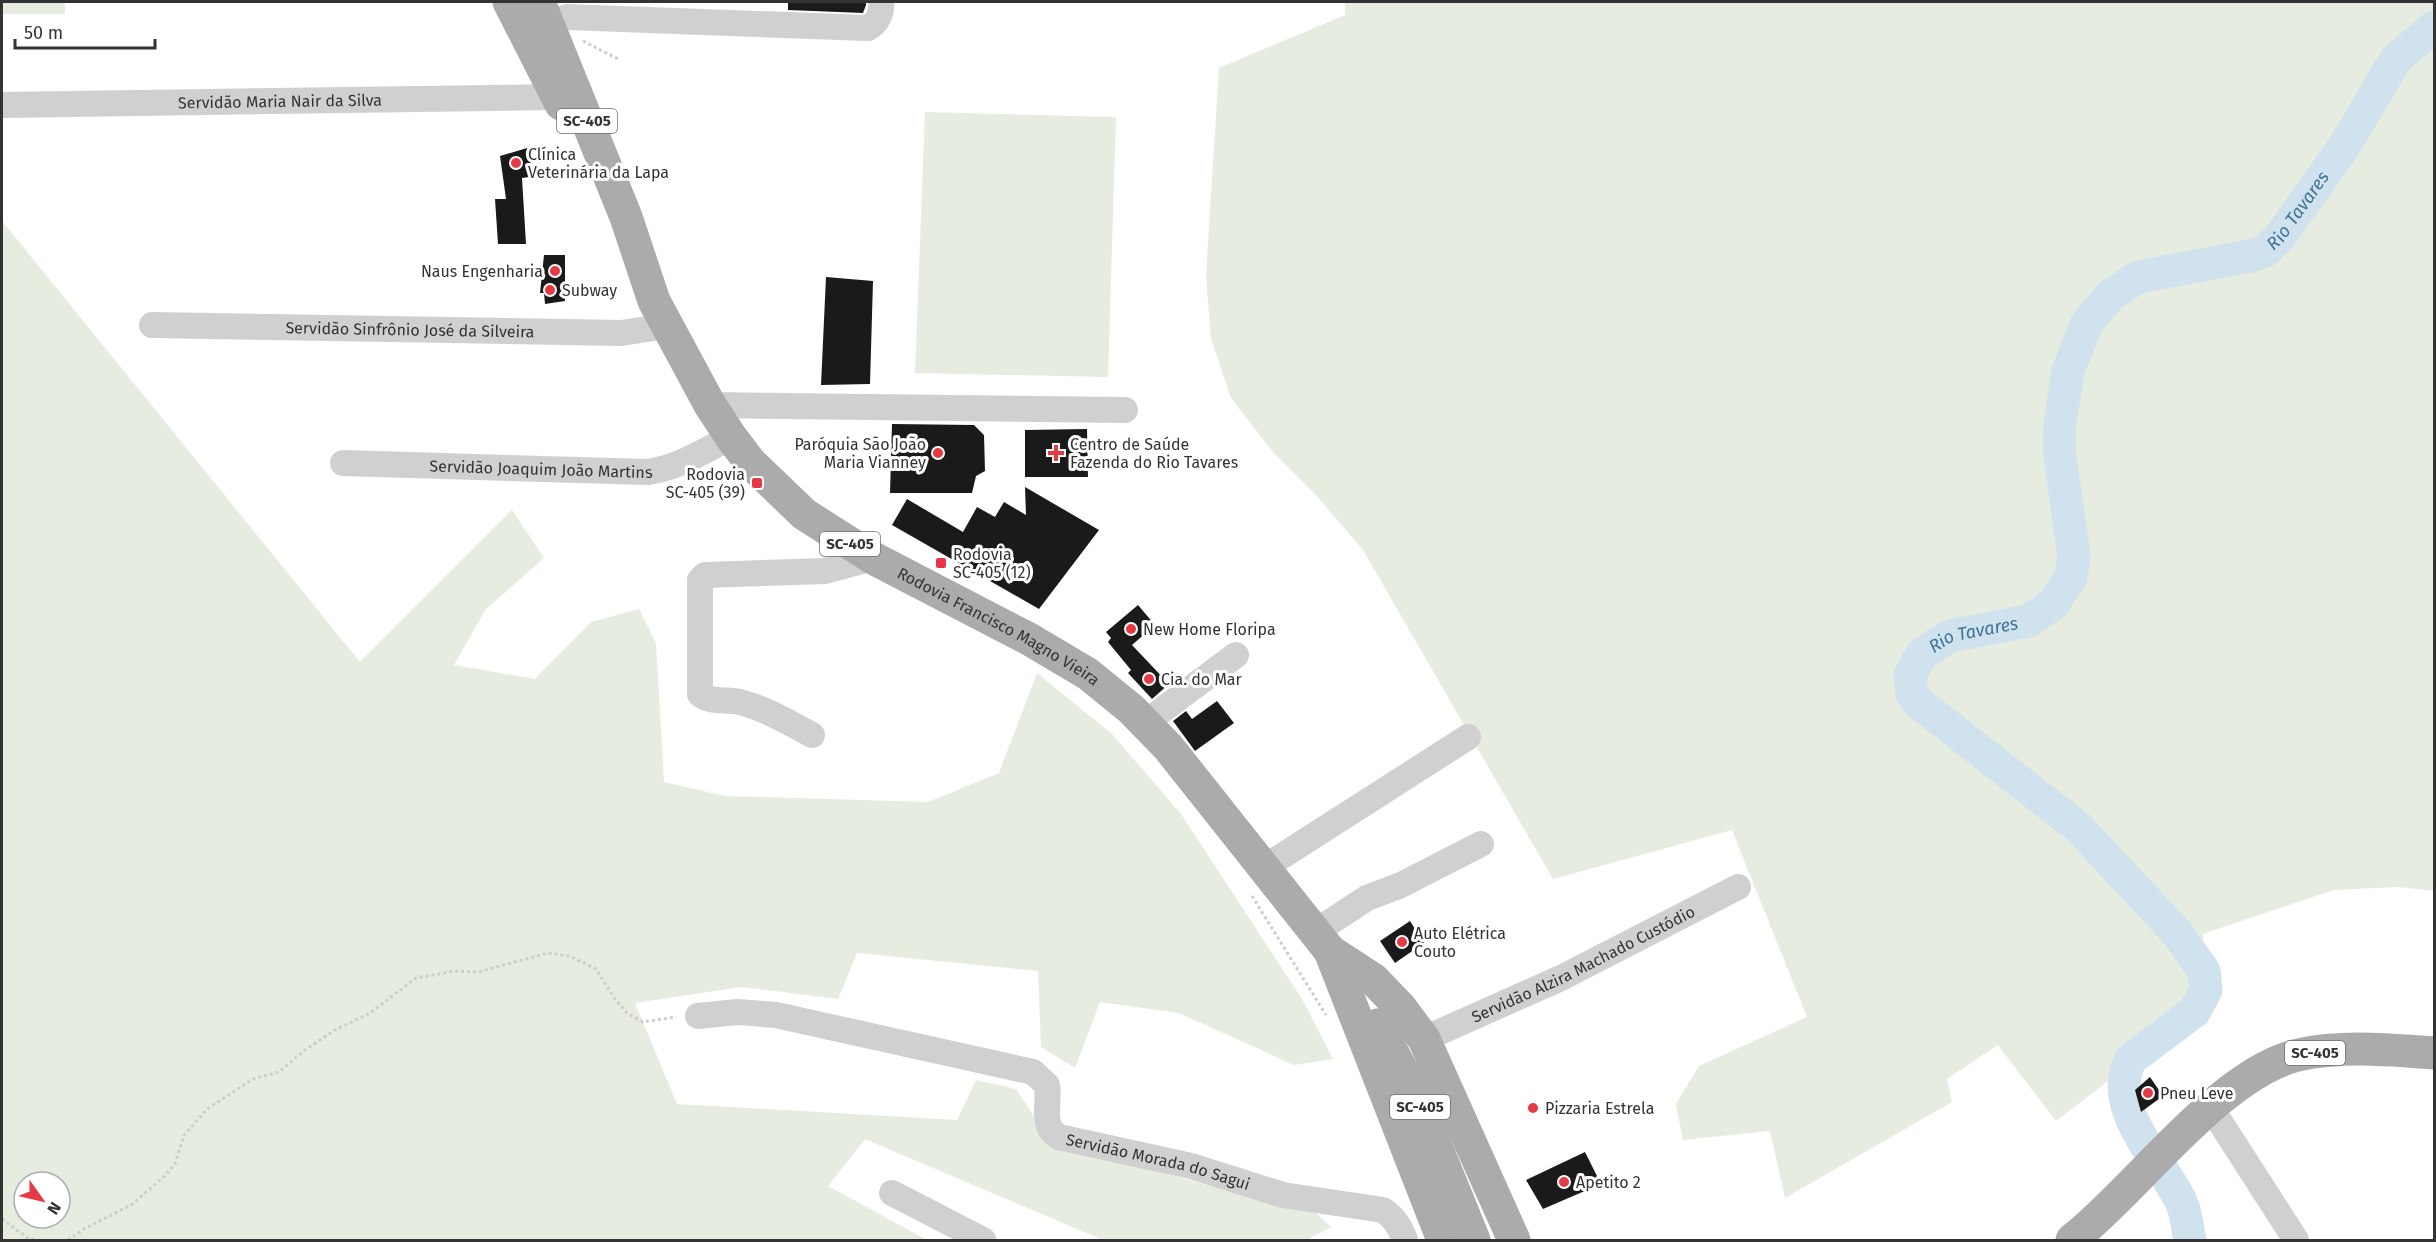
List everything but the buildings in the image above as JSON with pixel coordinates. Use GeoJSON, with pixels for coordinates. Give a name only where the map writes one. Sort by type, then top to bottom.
{"type":"FeatureCollection","features":[{"type":"Feature","properties":{"kind":"main road","name":"Rodovia Francisco Magno Vieira"},"geometry":{"type":"LineString","coordinates":[[509,2],[557,97],[626,217]]}},
{"type":"Feature","properties":{"kind":"main road","name":"Rodovia Francisco Magno Vieira"},"geometry":{"type":"LineString","coordinates":[[551,14],[626,217],[654,301],[710,405],[731,436],[764,477],[804,514],[873,558],[1061,657],[1104,687],[1145,723],[1168,747],[1256,878],[1323,941],[1373,979],[1400,1007],[1424,1039],[1514,1240]]}},
{"type":"Feature","properties":{"kind":"main road","name":"Rodovia Francisco Magno Vieira"},"geometry":{"type":"LineString","coordinates":[[1323,941],[1443,1240]]}},
{"type":"Feature","properties":{"kind":"main road","name":"SC-405"},"geometry":{"type":"LineString","coordinates":[[1323,941],[1351,980],[1404,1071],[1474,1240]]}},
{"type":"Feature","properties":{"kind":"main road","name":"SC-405"},"geometry":{"type":"LineString","coordinates":[[2079,1238],[2211,1108],[2246,1078],[2270,1065],[2298,1055],[2333,1050],[2434,1053]]}},
{"type":"Feature","properties":{"kind":"street"},"geometry":{"type":"LineString","coordinates":[[536,58],[551,14],[868,27],[875,24],[882,10],[881,2]]}},
{"type":"Feature","properties":{"kind":"street","name":"Servidão Maria Nair da Silva"},"geometry":{"type":"LineString","coordinates":[[2,105],[557,97]]}},
{"type":"Feature","properties":{"kind":"street","name":"Servidão Sinfrônio José da Silveira"},"geometry":{"type":"LineString","coordinates":[[152,325],[621,333],[667,326]]}},
{"type":"Feature","properties":{"kind":"street"},"geometry":{"type":"LineString","coordinates":[[710,405],[1125,410]]}},
{"type":"Feature","properties":{"kind":"street","name":"Servidão Joaquim João Martins"},"geometry":{"type":"LineString","coordinates":[[344,463],[647,472],[664,470],[686,461],[731,436]]}},
{"type":"Feature","properties":{"kind":"street"},"geometry":{"type":"LineString","coordinates":[[812,735],[763,708],[730,700],[705,699],[700,694],[700,580],[705,575],[825,571],[873,558]]}},
{"type":"Feature","properties":{"kind":"street"},"geometry":{"type":"LineString","coordinates":[[1145,723],[1236,655]]}},
{"type":"Feature","properties":{"kind":"street"},"geometry":{"type":"LineString","coordinates":[[1256,878],[1468,737]]}},
{"type":"Feature","properties":{"kind":"street"},"geometry":{"type":"LineString","coordinates":[[1323,941],[1367,898],[1401,885],[1481,844]]}},
{"type":"Feature","properties":{"kind":"street","name":"Servidão Alzira Machado Custódio"},"geometry":{"type":"LineString","coordinates":[[1424,1039],[1561,978],[1738,887]]}},
{"type":"Feature","properties":{"kind":"street","name":"Servidão Morada do Sagui"},"geometry":{"type":"LineString","coordinates":[[698,1016],[738,1012],[776,1015],[1033,1072],[1047,1086],[1047,1125],[1050,1133],[1059,1137],[1191,1166],[1283,1195],[1383,1210],[1400,1226],[1405,1240]]}},
{"type":"Feature","properties":{"kind":"street"},"geometry":{"type":"LineString","coordinates":[[2211,1108],[2296,1240]]}},
{"type":"Feature","properties":{"kind":"street"},"geometry":{"type":"LineString","coordinates":[[892,1193],[983,1240]]}},
{"type":"Feature","properties":{"kind":"path"},"geometry":{"type":"LineString","coordinates":[[551,14],[573,36],[620,60]]}},
{"type":"Feature","properties":{"kind":"path"},"geometry":{"type":"LineString","coordinates":[[1256,878],[1327,1018]]}},
{"type":"Feature","properties":{"kind":"path"},"geometry":{"type":"LineString","coordinates":[[68,1240],[130,1204],[166,1175],[175,1164],[184,1135],[207,1109],[253,1079],[279,1072],[335,1030],[370,1013],[416,978],[455,971],[478,972],[548,953],[569,956],[596,969],[627,1013],[643,1022],[698,1016]]}},
{"type":"Feature","properties":{"kind":"path"},"geometry":{"type":"LineString","coordinates":[[2,1220],[29,1239],[38,1240]]}},
{"type":"Feature","properties":{"kind":"shaded area"},"geometry":{"type":"Polygon","coordinates":[[[2,2],[65,2],[65,14],[2,14],[2,2]]]}},
{"type":"Feature","properties":{"kind":"shaded area"},"geometry":{"type":"Polygon","coordinates":[[[1345,2],[2434,2],[2434,891],[2397,887],[2333,890],[2203,934],[2204,1019],[2129,1065],[2056,1121],[1998,1045],[1947,1079],[1952,1102],[1785,1198],[1770,1131],[1683,1140],[1676,1104],[1699,1066],[1807,1017],[1732,830],[1553,879],[1363,550],[1316,495],[1272,451],[1231,398],[1211,339],[1206,275],[1219,68],[1345,15],[1345,2]]]}},
{"type":"Feature","properties":{"kind":"shaded area"},"geometry":{"type":"Polygon","coordinates":[[[925,112],[1116,117],[1108,377],[915,373],[925,112]]]}},
{"type":"Feature","properties":{"kind":"shaded area"},"geometry":{"type":"Polygon","coordinates":[[[2,221],[360,662],[512,510],[544,558],[486,609],[454,665],[535,679],[591,622],[639,609],[656,643],[664,782],[725,796],[928,802],[999,773],[1037,673],[1112,734],[1181,814],[1302,999],[1333,1059],[1294,1065],[1179,1013],[1100,1002],[1075,1068],[1041,1047],[1038,971],[857,953],[838,999],[741,987],[635,1003],[677,1104],[957,1120],[976,1080],[1016,1089],[1051,1142],[1283,1206],[1313,1210],[1331,1227],[1307,1240],[1103,1240],[865,1139],[828,1186],[927,1240],[2,1240],[2,221]]]}},
{"type":"Feature","properties":{"kind":"waterway","name":"Rio Tavares"},"geometry":{"type":"LineString","coordinates":[[2190,1240],[2182,1204],[2131,1116],[2125,1097],[2125,1078],[2131,1059],[2195,1011],[2206,990],[2204,971],[2177,933],[2079,828],[1919,703],[1912,694],[1910,675],[1922,654],[1950,636],[2028,621],[2053,604],[2071,577],[2074,557],[2059,449],[2060,424],[2068,371],[2087,323],[2111,295],[2138,277],[2250,256],[2265,251],[2279,238],[2345,145],[2396,59],[2434,27]]}},
{"type":"Feature","properties":{"kind":"place","name":"Clínica Veterinária da Lapa"},"geometry":{"type":"Point","coordinates":[516,163]}},
{"type":"Feature","properties":{"kind":"place","name":"Naus Engenharia"},"geometry":{"type":"Point","coordinates":[555,271]}},
{"type":"Feature","properties":{"kind":"place","name":"Subway"},"geometry":{"type":"Point","coordinates":[550,290]}},
{"type":"Feature","properties":{"kind":"place","name":"Paróquia São João Maria Vianney"},"geometry":{"type":"Point","coordinates":[938,453]}},
{"type":"Feature","properties":{"kind":"place","name":"Centro de Saúde Fazenda do Rio Tavares"},"geometry":{"type":"Point","coordinates":[1056,453]}},
{"type":"Feature","properties":{"kind":"place","name":"Rodovia SC-405 (39)"},"geometry":{"type":"Point","coordinates":[757,483]}},
{"type":"Feature","properties":{"kind":"place","name":"Rodovia SC-405 (12)"},"geometry":{"type":"Point","coordinates":[941,563]}},
{"type":"Feature","properties":{"kind":"place","name":"New Home Floripa"},"geometry":{"type":"Point","coordinates":[1131,629]}},
{"type":"Feature","properties":{"kind":"place","name":"Cia. do Mar"},"geometry":{"type":"Point","coordinates":[1149,679]}},
{"type":"Feature","properties":{"kind":"place","name":"Auto Elétrica Couto"},"geometry":{"type":"Point","coordinates":[1402,942]}},
{"type":"Feature","properties":{"kind":"place","name":"Pneu Leve"},"geometry":{"type":"Point","coordinates":[2148,1093]}},
{"type":"Feature","properties":{"kind":"place","name":"Pizzaria Estrela"},"geometry":{"type":"Point","coordinates":[1533,1108]}},
{"type":"Feature","properties":{"kind":"place","name":"Apetito 2"},"geometry":{"type":"Point","coordinates":[1564,1182]}}]}
